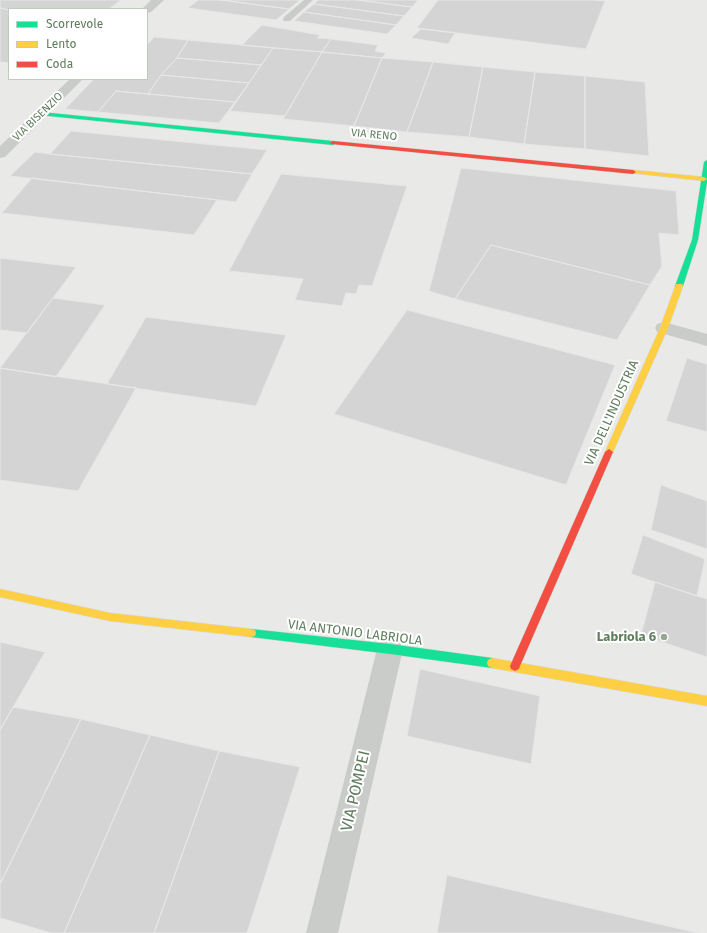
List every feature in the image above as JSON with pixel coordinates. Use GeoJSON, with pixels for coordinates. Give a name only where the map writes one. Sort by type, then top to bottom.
{"type":"FeatureCollection","features":[{"type":"Feature","properties":{"kind":"street"},"geometry":{"type":"LineString","coordinates":[[148,9],[158,0]]}},
{"type":"Feature","properties":{"kind":"street","name":"VIA BISENZIO"},"geometry":{"type":"LineString","coordinates":[[0,154],[76,80]]}},
{"type":"Feature","properties":{"kind":"street","name":"VIA RENO"},"geometry":{"type":"LineString","coordinates":[[41,114],[705,176]]}},
{"type":"Feature","properties":{"kind":"street","name":"VIA DELL'INDUSTRIA"},"geometry":{"type":"LineString","coordinates":[[515,666],[664,328],[695,240],[705,176]]}},
{"type":"Feature","properties":{"kind":"street"},"geometry":{"type":"LineString","coordinates":[[664,328],[707,340]]}},
{"type":"Feature","properties":{"kind":"street","name":"VIA ANTONIO LABRIOLA"},"geometry":{"type":"LineString","coordinates":[[0,593],[110,617],[390,649],[515,666],[707,701]]}},
{"type":"Feature","properties":{"kind":"street","name":"VIA POMPEI"},"geometry":{"type":"LineString","coordinates":[[322,933],[390,649]]}},
{"type":"Feature","properties":{"kind":"lane"},"geometry":{"type":"LineString","coordinates":[[288,19],[308,0]]}},
{"type":"Feature","properties":{"kind":"shaded area"},"geometry":{"type":"Polygon","coordinates":[[[0,0],[707,0],[707,933],[0,933],[0,0]]]}},
{"type":"Feature","properties":{"kind":"building"},"geometry":{"type":"Polygon","coordinates":[[[0,0],[121,0],[110,8],[8,8],[8,10],[0,8],[0,0]]]}},
{"type":"Feature","properties":{"kind":"building"},"geometry":{"type":"Polygon","coordinates":[[[198,0],[221,0],[289,9],[276,20],[188,8],[198,0]]]}},
{"type":"Feature","properties":{"kind":"building"},"geometry":{"type":"Polygon","coordinates":[[[221,0],[300,0],[289,9],[221,0]]]}},
{"type":"Feature","properties":{"kind":"building"},"geometry":{"type":"Polygon","coordinates":[[[318,0],[358,0],[412,7],[404,16],[314,4],[318,0]]]}},
{"type":"Feature","properties":{"kind":"building"},"geometry":{"type":"Polygon","coordinates":[[[358,0],[418,0],[412,7],[358,0]]]}},
{"type":"Feature","properties":{"kind":"building"},"geometry":{"type":"Polygon","coordinates":[[[438,0],[605,1],[586,49],[417,28],[438,0]]]}},
{"type":"Feature","properties":{"kind":"building"},"geometry":{"type":"Polygon","coordinates":[[[314,4],[404,16],[396,25],[304,12],[314,4]]]}},
{"type":"Feature","properties":{"kind":"building"},"geometry":{"type":"Polygon","coordinates":[[[0,8],[8,10],[8,63],[0,62],[0,8]]]}},
{"type":"Feature","properties":{"kind":"building"},"geometry":{"type":"Polygon","coordinates":[[[304,12],[396,25],[387,34],[294,21],[304,12]]]}},
{"type":"Feature","properties":{"kind":"building"},"geometry":{"type":"Polygon","coordinates":[[[262,25],[320,35],[317,38],[331,39],[322,52],[242,45],[262,25]]]}},
{"type":"Feature","properties":{"kind":"building"},"geometry":{"type":"Polygon","coordinates":[[[421,29],[455,33],[448,44],[411,38],[421,29]]]}},
{"type":"Feature","properties":{"kind":"building"},"geometry":{"type":"Polygon","coordinates":[[[154,37],[188,40],[177,58],[161,75],[148,94],[116,91],[98,112],[65,109],[93,80],[148,80],[148,44],[154,37]]]}},
{"type":"Feature","properties":{"kind":"building"},"geometry":{"type":"Polygon","coordinates":[[[331,39],[378,45],[375,51],[386,53],[382,58],[322,52],[331,39]]]}},
{"type":"Feature","properties":{"kind":"building"},"geometry":{"type":"Polygon","coordinates":[[[188,40],[273,48],[261,65],[177,58],[188,40]]]}},
{"type":"Feature","properties":{"kind":"building"},"geometry":{"type":"Polygon","coordinates":[[[273,48],[322,52],[285,116],[230,111],[273,48]]]}},
{"type":"Feature","properties":{"kind":"building"},"geometry":{"type":"Polygon","coordinates":[[[322,52],[382,58],[354,126],[283,119],[322,52]]]}},
{"type":"Feature","properties":{"kind":"building"},"geometry":{"type":"Polygon","coordinates":[[[177,58],[261,65],[249,83],[161,75],[177,58]]]}},
{"type":"Feature","properties":{"kind":"building"},"geometry":{"type":"Polygon","coordinates":[[[382,58],[433,62],[407,132],[354,126],[382,58]]]}},
{"type":"Feature","properties":{"kind":"building"},"geometry":{"type":"Polygon","coordinates":[[[433,62],[483,67],[469,137],[407,132],[433,62]]]}},
{"type":"Feature","properties":{"kind":"building"},"geometry":{"type":"Polygon","coordinates":[[[483,67],[535,72],[524,144],[469,137],[483,67]]]}},
{"type":"Feature","properties":{"kind":"building"},"geometry":{"type":"Polygon","coordinates":[[[535,72],[585,76],[585,149],[524,144],[535,72]]]}},
{"type":"Feature","properties":{"kind":"building"},"geometry":{"type":"Polygon","coordinates":[[[161,75],[249,83],[235,102],[148,94],[161,75]]]}},
{"type":"Feature","properties":{"kind":"building"},"geometry":{"type":"Polygon","coordinates":[[[585,76],[645,82],[649,156],[585,149],[585,76]]]}},
{"type":"Feature","properties":{"kind":"building"},"geometry":{"type":"Polygon","coordinates":[[[116,91],[235,102],[219,123],[98,112],[116,91]]]}},
{"type":"Feature","properties":{"kind":"building"},"geometry":{"type":"Polygon","coordinates":[[[71,131],[267,150],[252,174],[50,154],[71,131]]]}},
{"type":"Feature","properties":{"kind":"building"},"geometry":{"type":"Polygon","coordinates":[[[35,152],[252,174],[236,202],[10,176],[35,152]]]}},
{"type":"Feature","properties":{"kind":"building"},"geometry":{"type":"Polygon","coordinates":[[[461,168],[676,191],[679,235],[659,233],[662,266],[650,285],[491,245],[455,299],[429,291],[461,168]]]}},
{"type":"Feature","properties":{"kind":"building"},"geometry":{"type":"Polygon","coordinates":[[[281,174],[407,186],[372,286],[359,285],[356,294],[346,293],[342,306],[295,300],[303,279],[229,271],[281,174]]]}},
{"type":"Feature","properties":{"kind":"building"},"geometry":{"type":"Polygon","coordinates":[[[32,178],[217,200],[194,235],[2,213],[32,178]]]}},
{"type":"Feature","properties":{"kind":"building"},"geometry":{"type":"Polygon","coordinates":[[[491,245],[650,285],[617,340],[455,299],[491,245]]]}},
{"type":"Feature","properties":{"kind":"building"},"geometry":{"type":"Polygon","coordinates":[[[0,258],[76,267],[27,333],[0,330],[0,258]]]}},
{"type":"Feature","properties":{"kind":"building"},"geometry":{"type":"Polygon","coordinates":[[[53,298],[105,305],[56,377],[0,368],[53,298]]]}},
{"type":"Feature","properties":{"kind":"building"},"geometry":{"type":"Polygon","coordinates":[[[407,310],[615,365],[566,485],[334,414],[407,310]]]}},
{"type":"Feature","properties":{"kind":"building"},"geometry":{"type":"Polygon","coordinates":[[[146,317],[286,335],[256,406],[107,384],[146,317]]]}},
{"type":"Feature","properties":{"kind":"building"},"geometry":{"type":"Polygon","coordinates":[[[687,358],[707,364],[707,432],[666,421],[687,358]]]}},
{"type":"Feature","properties":{"kind":"building"},"geometry":{"type":"Polygon","coordinates":[[[0,368],[136,388],[78,491],[0,480],[0,368]]]}},
{"type":"Feature","properties":{"kind":"building"},"geometry":{"type":"Polygon","coordinates":[[[661,485],[707,501],[707,549],[651,530],[661,485]]]}},
{"type":"Feature","properties":{"kind":"building"},"geometry":{"type":"Polygon","coordinates":[[[643,535],[705,559],[697,596],[631,574],[643,535]]]}},
{"type":"Feature","properties":{"kind":"building"},"geometry":{"type":"Polygon","coordinates":[[[655,582],[707,599],[707,657],[641,635],[655,582]]]}},
{"type":"Feature","properties":{"kind":"building"},"geometry":{"type":"Polygon","coordinates":[[[0,642],[45,652],[0,730],[0,642]]]}},
{"type":"Feature","properties":{"kind":"building"},"geometry":{"type":"Polygon","coordinates":[[[420,669],[540,696],[531,764],[407,736],[420,669]]]}},
{"type":"Feature","properties":{"kind":"building"},"geometry":{"type":"Polygon","coordinates":[[[13,707],[81,719],[0,884],[0,730],[13,707]]]}},
{"type":"Feature","properties":{"kind":"building"},"geometry":{"type":"Polygon","coordinates":[[[81,719],[150,735],[64,933],[51,933],[0,918],[0,884],[81,719]]]}},
{"type":"Feature","properties":{"kind":"building"},"geometry":{"type":"Polygon","coordinates":[[[150,735],[219,751],[154,933],[64,933],[150,735]]]}},
{"type":"Feature","properties":{"kind":"building"},"geometry":{"type":"Polygon","coordinates":[[[219,751],[300,767],[247,933],[154,933],[219,751]]]}},
{"type":"Feature","properties":{"kind":"building"},"geometry":{"type":"Polygon","coordinates":[[[447,875],[698,933],[437,933],[447,875]]]}},
{"type":"Feature","properties":{"kind":"traffic: fast"},"geometry":{"type":"LineString","coordinates":[[41,114],[333,143]]}},
{"type":"Feature","properties":{"kind":"traffic: fast"},"geometry":{"type":"LineString","coordinates":[[679,286],[695,240],[707,162]]}},
{"type":"Feature","properties":{"kind":"traffic: fast"},"geometry":{"type":"LineString","coordinates":[[251,633],[390,649],[492,663]]}},
{"type":"Feature","properties":{"kind":"traffic: slow"},"geometry":{"type":"LineString","coordinates":[[633,172],[704,179]]}},
{"type":"Feature","properties":{"kind":"traffic: slow"},"geometry":{"type":"LineString","coordinates":[[609,452],[664,328],[679,286]]}},
{"type":"Feature","properties":{"kind":"traffic: slow"},"geometry":{"type":"LineString","coordinates":[[0,593],[110,617],[251,633]]}},
{"type":"Feature","properties":{"kind":"traffic: slow"},"geometry":{"type":"LineString","coordinates":[[492,663],[707,701]]}},
{"type":"Feature","properties":{"kind":"traffic: jam"},"geometry":{"type":"LineString","coordinates":[[333,143],[633,172]]}},
{"type":"Feature","properties":{"kind":"traffic: jam"},"geometry":{"type":"LineString","coordinates":[[515,666],[609,452]]}},
{"type":"Feature","properties":{"kind":"place","name":"Labriola 6"},"geometry":{"type":"Point","coordinates":[664,637]}}]}
